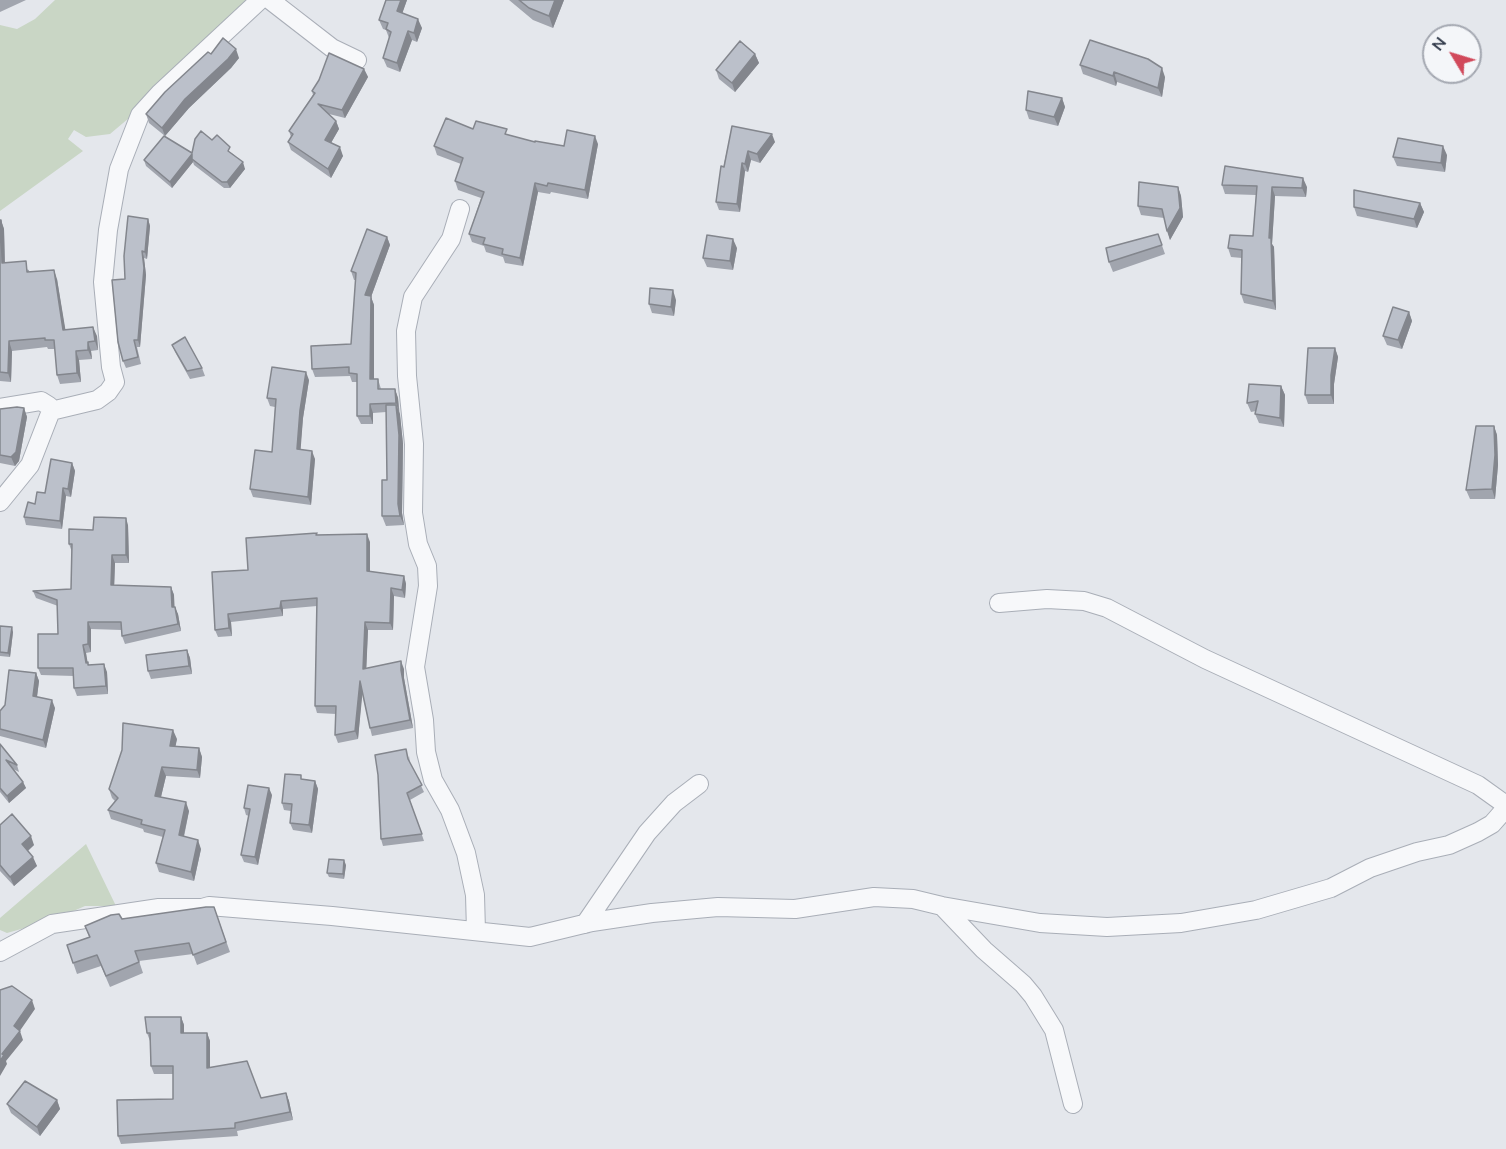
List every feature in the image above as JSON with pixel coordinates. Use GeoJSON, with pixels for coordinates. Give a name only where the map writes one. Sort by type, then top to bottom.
{"type":"FeatureCollection","features":[{"type":"Feature","properties":{"kind":"street"},"geometry":{"type":"LineString","coordinates":[[51,411],[97,400],[108,392],[115,382],[111,366],[103,282],[108,230],[119,169],[140,114],[260,0]]}},
{"type":"Feature","properties":{"kind":"street"},"geometry":{"type":"LineString","coordinates":[[270,0],[332,48],[357,60]]}},
{"type":"Feature","properties":{"kind":"street"},"geometry":{"type":"LineString","coordinates":[[460,209],[451,239],[413,297],[406,331],[406,364],[414,444],[413,513],[418,544],[427,566],[428,586],[415,667],[424,720],[426,752],[433,780],[450,810],[466,853],[475,895],[476,931]]}},
{"type":"Feature","properties":{"kind":"street"},"geometry":{"type":"LineString","coordinates":[[0,408],[41,402],[49,406],[51,411],[30,465],[0,502]]}},
{"type":"Feature","properties":{"kind":"street"},"geometry":{"type":"LineString","coordinates":[[0,952],[52,924],[159,908],[209,906],[332,916],[530,937],[652,912],[717,907],[795,909],[874,897],[913,898],[942,906],[1041,923],[1107,927],[1181,923],[1256,910],[1331,888],[1370,868],[1418,852],[1449,845],[1478,832],[1492,824],[1506,806],[1478,785],[1216,664],[1107,608],[1084,601],[1047,599],[999,603]]}},
{"type":"Feature","properties":{"kind":"street"},"geometry":{"type":"LineString","coordinates":[[585,924],[647,832],[674,803],[699,784]]}},
{"type":"Feature","properties":{"kind":"street"},"geometry":{"type":"LineString","coordinates":[[942,906],[1033,996],[1054,1030],[1073,1104]]}},
{"type":"Feature","properties":{"kind":"green space"},"geometry":{"type":"Polygon","coordinates":[[[55,0],[251,0],[135,113],[110,134],[86,137],[74,130],[68,139],[83,151],[0,211],[0,25],[17,29],[35,19],[55,0]]]}},
{"type":"Feature","properties":{"kind":"green space"},"geometry":{"type":"Polygon","coordinates":[[[86,844],[116,906],[85,906],[53,920],[7,933],[0,930],[0,918],[86,844]]]}},
{"type":"Feature","properties":{"kind":"building"},"geometry":{"type":"Polygon","coordinates":[[[386,0],[401,0],[397,11],[418,19],[414,33],[408,31],[397,63],[383,58],[391,32],[386,29],[388,23],[379,20],[386,0]]]}},
{"type":"Feature","properties":{"kind":"building"},"geometry":{"type":"Polygon","coordinates":[[[519,0],[555,0],[549,16],[529,8],[519,0]]]}},
{"type":"Feature","properties":{"kind":"building"},"geometry":{"type":"Polygon","coordinates":[[[223,38],[236,49],[185,99],[162,128],[146,114],[165,92],[208,52],[211,54],[223,38]]]}},
{"type":"Feature","properties":{"kind":"building"},"geometry":{"type":"Polygon","coordinates":[[[1090,40],[1148,59],[1162,68],[1158,88],[1114,72],[1113,76],[1080,65],[1090,40]]]}},
{"type":"Feature","properties":{"kind":"building"},"geometry":{"type":"Polygon","coordinates":[[[740,41],[755,54],[732,83],[716,70],[740,41]]]}},
{"type":"Feature","properties":{"kind":"building"},"geometry":{"type":"Polygon","coordinates":[[[329,53],[364,69],[342,110],[318,104],[336,121],[325,140],[340,147],[328,169],[288,142],[293,134],[289,131],[315,93],[312,91],[319,80],[329,53]]]}},
{"type":"Feature","properties":{"kind":"building"},"geometry":{"type":"Polygon","coordinates":[[[1028,91],[1062,98],[1054,117],[1026,110],[1028,91]]]}},
{"type":"Feature","properties":{"kind":"building"},"geometry":{"type":"Polygon","coordinates":[[[446,118],[473,129],[476,121],[507,129],[505,134],[535,142],[564,146],[567,130],[595,136],[585,190],[548,183],[547,186],[535,183],[520,258],[502,254],[503,249],[483,244],[485,238],[469,234],[484,192],[455,181],[463,158],[434,146],[446,118]]]}},
{"type":"Feature","properties":{"kind":"building"},"geometry":{"type":"Polygon","coordinates":[[[732,126],[772,134],[757,154],[748,151],[745,164],[742,163],[737,204],[716,202],[721,166],[724,167],[732,126]]]}},
{"type":"Feature","properties":{"kind":"building"},"geometry":{"type":"Polygon","coordinates":[[[201,131],[212,140],[217,135],[230,147],[228,151],[243,162],[227,182],[222,182],[192,159],[192,154],[170,182],[144,160],[164,136],[192,153],[195,139],[201,131]]]}},
{"type":"Feature","properties":{"kind":"building"},"geometry":{"type":"Polygon","coordinates":[[[1398,138],[1443,146],[1441,163],[1393,157],[1398,138]]]}},
{"type":"Feature","properties":{"kind":"building"},"geometry":{"type":"Polygon","coordinates":[[[1225,166],[1303,178],[1302,188],[1272,187],[1269,238],[1271,238],[1273,301],[1241,294],[1242,250],[1228,248],[1230,235],[1253,236],[1257,186],[1222,185],[1225,166]]]}},
{"type":"Feature","properties":{"kind":"building"},"geometry":{"type":"Polygon","coordinates":[[[1139,182],[1178,187],[1180,208],[1167,231],[1162,209],[1138,206],[1139,182]]]}},
{"type":"Feature","properties":{"kind":"building"},"geometry":{"type":"Polygon","coordinates":[[[1354,190],[1420,203],[1414,219],[1354,207],[1354,190]]]}},
{"type":"Feature","properties":{"kind":"building"},"geometry":{"type":"Polygon","coordinates":[[[128,216],[148,219],[145,252],[142,251],[144,268],[138,340],[134,340],[138,357],[123,361],[118,342],[112,280],[125,279],[124,256],[128,216]]]}},
{"type":"Feature","properties":{"kind":"building"},"geometry":{"type":"Polygon","coordinates":[[[0,220],[2,263],[26,261],[27,272],[54,270],[63,330],[93,327],[95,341],[88,342],[88,350],[76,351],[77,373],[57,375],[54,340],[45,340],[45,338],[9,341],[8,373],[0,372],[0,220]]]}},
{"type":"Feature","properties":{"kind":"building"},"geometry":{"type":"Polygon","coordinates":[[[367,229],[387,237],[365,295],[371,296],[370,379],[378,379],[378,389],[395,389],[396,403],[370,404],[370,416],[357,416],[357,374],[349,373],[349,367],[312,369],[311,346],[351,344],[356,273],[351,271],[367,229]]]}},
{"type":"Feature","properties":{"kind":"building"},"geometry":{"type":"Polygon","coordinates":[[[1158,234],[1162,245],[1109,262],[1106,248],[1158,234]]]}},
{"type":"Feature","properties":{"kind":"building"},"geometry":{"type":"Polygon","coordinates":[[[707,235],[733,239],[730,261],[703,258],[707,235]]]}},
{"type":"Feature","properties":{"kind":"building"},"geometry":{"type":"Polygon","coordinates":[[[650,288],[673,290],[671,307],[649,304],[650,288]]]}},
{"type":"Feature","properties":{"kind":"building"},"geometry":{"type":"Polygon","coordinates":[[[1393,307],[1409,312],[1398,340],[1383,336],[1393,307]]]}},
{"type":"Feature","properties":{"kind":"building"},"geometry":{"type":"Polygon","coordinates":[[[185,337],[202,368],[187,371],[172,345],[185,337]]]}},
{"type":"Feature","properties":{"kind":"building"},"geometry":{"type":"Polygon","coordinates":[[[1308,348],[1335,348],[1331,395],[1305,395],[1308,348]]]}},
{"type":"Feature","properties":{"kind":"building"},"geometry":{"type":"Polygon","coordinates":[[[272,367],[306,372],[297,449],[312,451],[308,497],[250,489],[255,450],[272,452],[276,399],[267,398],[272,367]]]}},
{"type":"Feature","properties":{"kind":"building"},"geometry":{"type":"Polygon","coordinates":[[[1249,384],[1281,386],[1280,418],[1255,414],[1258,401],[1247,403],[1249,384]]]}},
{"type":"Feature","properties":{"kind":"building"},"geometry":{"type":"Polygon","coordinates":[[[386,405],[396,405],[399,435],[398,504],[400,516],[382,516],[382,480],[387,480],[386,405]]]}},
{"type":"Feature","properties":{"kind":"building"},"geometry":{"type":"Polygon","coordinates":[[[24,408],[16,452],[11,457],[0,455],[0,409],[24,408]]]}},
{"type":"Feature","properties":{"kind":"building"},"geometry":{"type":"Polygon","coordinates":[[[1476,426],[1494,426],[1495,455],[1492,489],[1466,490],[1476,426]]]}},
{"type":"Feature","properties":{"kind":"building"},"geometry":{"type":"Polygon","coordinates":[[[51,459],[72,463],[68,489],[63,488],[60,521],[24,517],[28,502],[35,504],[37,492],[45,493],[51,459]]]}},
{"type":"Feature","properties":{"kind":"building"},"geometry":{"type":"Polygon","coordinates":[[[94,517],[126,518],[126,555],[112,555],[111,585],[171,587],[172,607],[175,607],[178,624],[122,636],[121,622],[88,622],[88,644],[83,645],[86,663],[88,662],[88,665],[104,664],[106,686],[74,688],[73,668],[38,668],[38,634],[58,634],[57,600],[33,591],[71,589],[72,544],[69,544],[69,529],[93,530],[94,517]]]}},
{"type":"Feature","properties":{"kind":"building"},"geometry":{"type":"Polygon","coordinates":[[[317,533],[316,535],[367,534],[367,571],[404,576],[402,590],[391,588],[390,623],[365,622],[363,669],[401,661],[410,720],[370,728],[360,681],[355,731],[335,735],[336,706],[315,706],[317,598],[281,601],[280,608],[228,614],[229,628],[215,630],[212,572],[248,570],[246,538],[317,533]]]}},
{"type":"Feature","properties":{"kind":"building"},"geometry":{"type":"Polygon","coordinates":[[[0,626],[12,627],[8,653],[0,652],[0,626]]]}},
{"type":"Feature","properties":{"kind":"building"},"geometry":{"type":"Polygon","coordinates":[[[187,650],[189,666],[148,671],[146,655],[187,650]]]}},
{"type":"Feature","properties":{"kind":"building"},"geometry":{"type":"Polygon","coordinates":[[[9,670],[36,673],[33,696],[52,700],[43,740],[0,729],[0,711],[5,705],[9,670]]]}},
{"type":"Feature","properties":{"kind":"building"},"geometry":{"type":"Polygon","coordinates":[[[123,723],[173,730],[170,746],[199,748],[197,770],[162,767],[155,796],[186,802],[179,835],[198,840],[191,872],[156,863],[165,830],[141,824],[142,820],[108,810],[118,798],[109,789],[122,750],[123,723]]]}},
{"type":"Feature","properties":{"kind":"building"},"geometry":{"type":"Polygon","coordinates":[[[0,744],[17,765],[6,760],[23,782],[7,796],[0,788],[0,744]]]}},
{"type":"Feature","properties":{"kind":"building"},"geometry":{"type":"Polygon","coordinates":[[[406,749],[408,759],[422,785],[407,793],[422,834],[381,839],[375,755],[406,749]]]}},
{"type":"Feature","properties":{"kind":"building"},"geometry":{"type":"Polygon","coordinates":[[[285,774],[301,775],[301,779],[315,781],[309,825],[290,823],[292,804],[282,803],[285,774]]]}},
{"type":"Feature","properties":{"kind":"building"},"geometry":{"type":"Polygon","coordinates":[[[248,785],[269,788],[255,857],[241,855],[250,809],[244,808],[248,785]]]}},
{"type":"Feature","properties":{"kind":"building"},"geometry":{"type":"Polygon","coordinates":[[[12,814],[31,836],[22,844],[33,857],[10,877],[0,865],[0,825],[12,814]]]}},
{"type":"Feature","properties":{"kind":"building"},"geometry":{"type":"Polygon","coordinates":[[[329,859],[344,860],[343,874],[327,873],[329,859]]]}},
{"type":"Feature","properties":{"kind":"building"},"geometry":{"type":"Polygon","coordinates":[[[214,907],[226,942],[193,955],[189,943],[135,951],[139,962],[106,976],[97,955],[73,963],[67,945],[90,937],[85,926],[111,915],[119,914],[122,919],[214,907]]]}},
{"type":"Feature","properties":{"kind":"building"},"geometry":{"type":"Polygon","coordinates":[[[12,986],[32,1000],[14,1026],[20,1031],[2,1054],[4,1055],[0,1061],[0,990],[12,986]]]}},
{"type":"Feature","properties":{"kind":"building"},"geometry":{"type":"Polygon","coordinates":[[[145,1017],[181,1017],[181,1033],[207,1033],[207,1068],[247,1061],[261,1098],[286,1093],[290,1112],[235,1123],[235,1128],[118,1136],[117,1100],[173,1099],[173,1066],[151,1066],[150,1033],[147,1033],[145,1017]]]}},
{"type":"Feature","properties":{"kind":"building"},"geometry":{"type":"Polygon","coordinates":[[[25,1081],[57,1100],[37,1127],[7,1104],[25,1081]]]}}]}
